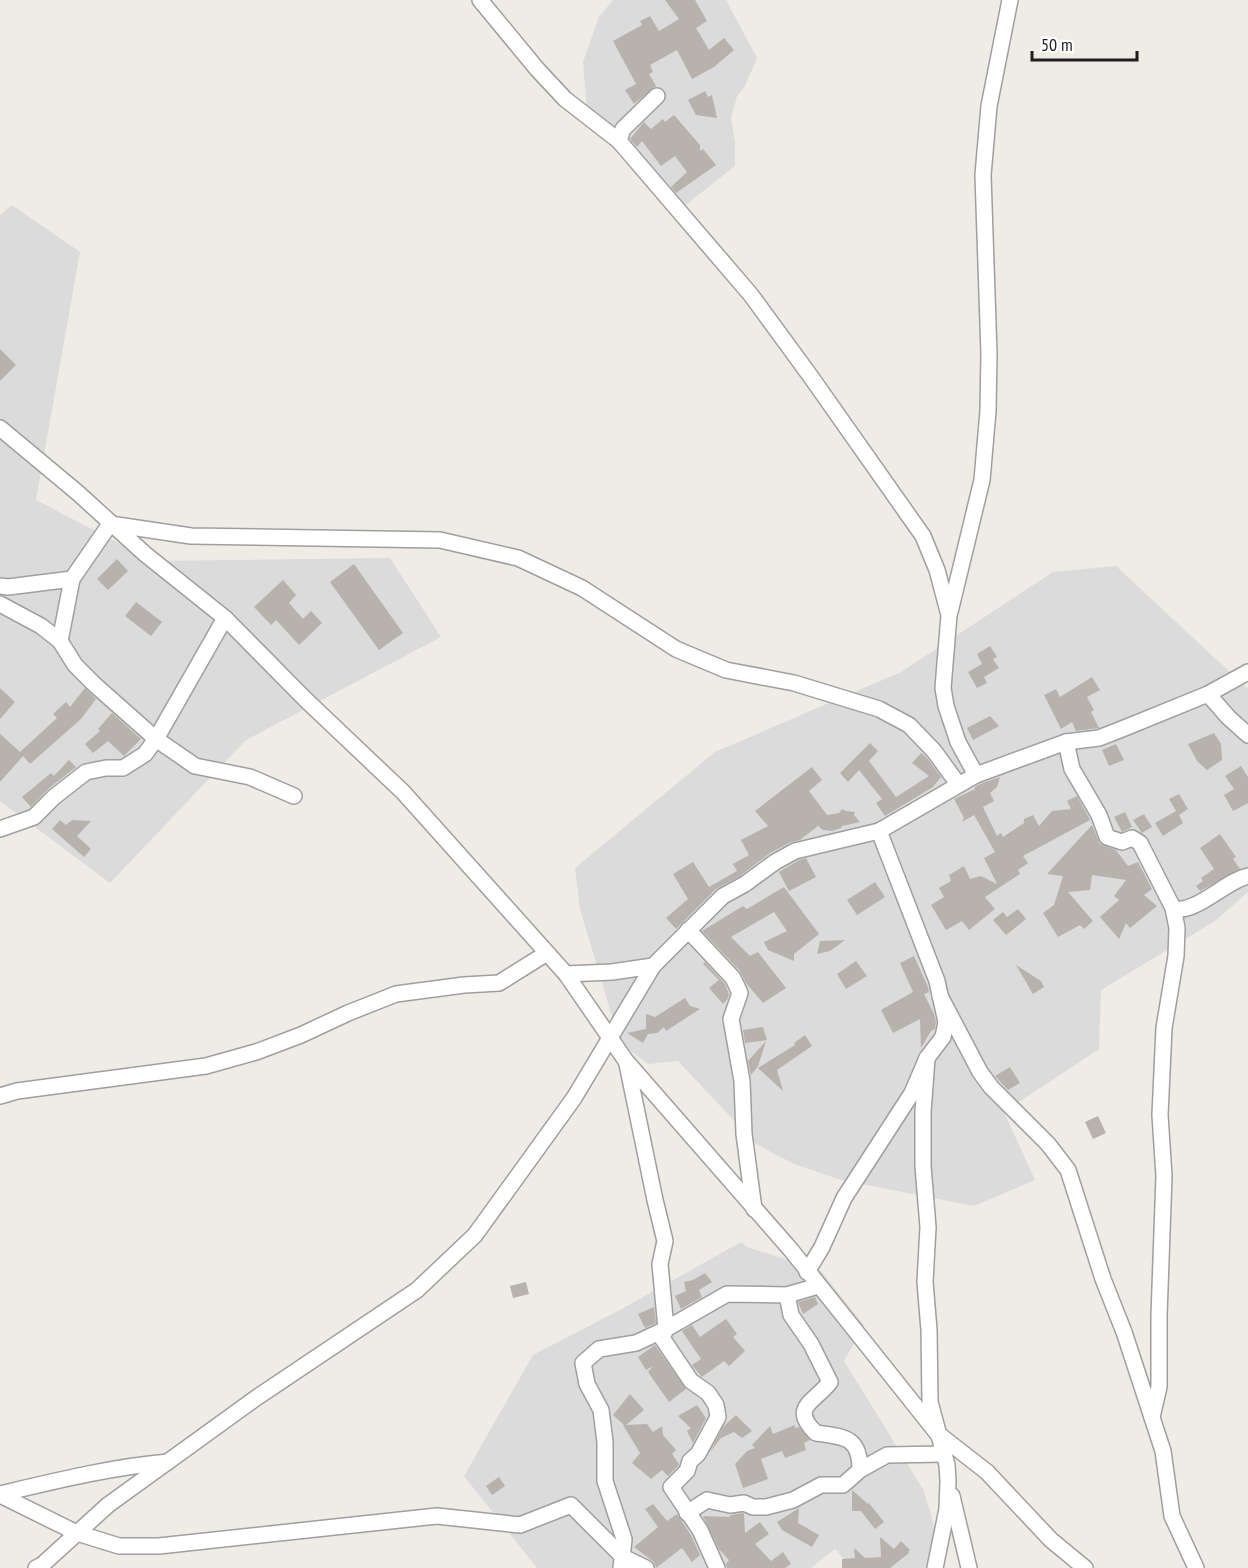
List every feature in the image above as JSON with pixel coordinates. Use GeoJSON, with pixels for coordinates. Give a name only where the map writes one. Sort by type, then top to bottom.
{"type":"FeatureCollection","features":[{"type":"Feature","properties":{"kind":"street"},"geometry":{"type":"LineString","coordinates":[[480,0],[565,99],[619,141],[751,295],[923,536],[938,570],[949,615]]}},
{"type":"Feature","properties":{"kind":"street"},"geometry":{"type":"LineString","coordinates":[[976,775],[958,742],[946,706],[943,687],[949,615],[982,480],[988,411],[989,354],[983,175],[989,106],[1011,0]]}},
{"type":"Feature","properties":{"kind":"street"},"geometry":{"type":"LineString","coordinates":[[619,141],[624,129],[657,96]]}},
{"type":"Feature","properties":{"kind":"street"},"geometry":{"type":"LineString","coordinates":[[0,428],[70,486],[110,524],[225,618],[306,700],[403,792],[566,974],[626,1061],[807,1272],[937,1433],[987,1473],[1051,1540],[1085,1568]]}},
{"type":"Feature","properties":{"kind":"street"},"geometry":{"type":"LineString","coordinates":[[60,641],[72,579],[110,524]]}},
{"type":"Feature","properties":{"kind":"street"},"geometry":{"type":"LineString","coordinates":[[110,524],[191,536],[440,540],[518,558],[582,588],[676,649],[726,670],[794,683],[879,710],[909,725],[934,751],[958,784]]}},
{"type":"Feature","properties":{"kind":"street"},"geometry":{"type":"LineString","coordinates":[[0,586],[72,579]]}},
{"type":"Feature","properties":{"kind":"street"},"geometry":{"type":"LineString","coordinates":[[0,604],[41,626],[60,641],[75,665],[156,739],[195,766],[250,777],[294,796]]}},
{"type":"Feature","properties":{"kind":"street"},"geometry":{"type":"LineString","coordinates":[[0,829],[34,817],[54,797],[86,772],[106,768],[123,768],[145,754],[156,739],[225,618]]}},
{"type":"Feature","properties":{"kind":"street"},"geometry":{"type":"LineString","coordinates":[[36,1568],[108,1505],[256,1398],[417,1290],[475,1234],[574,1098],[653,966],[723,896],[795,851],[879,831],[976,775],[1066,742],[1099,738],[1208,694],[1248,672]]}},
{"type":"Feature","properties":{"kind":"street"},"geometry":{"type":"LineString","coordinates":[[1208,694],[1248,735]]}},
{"type":"Feature","properties":{"kind":"street"},"geometry":{"type":"LineString","coordinates":[[1066,742],[1072,769],[1099,815],[1107,837],[1122,842],[1132,838],[1140,843],[1173,908],[1177,928],[1176,956],[1164,1028],[1160,1115],[1164,1176],[1159,1387],[1152,1417]]}},
{"type":"Feature","properties":{"kind":"street"},"geometry":{"type":"LineString","coordinates":[[807,1272],[822,1247],[844,1198],[912,1093],[927,1058],[943,1037],[946,1022],[937,981],[879,831]]}},
{"type":"Feature","properties":{"kind":"street"},"geometry":{"type":"LineString","coordinates":[[1173,908],[1182,910],[1203,901],[1232,882],[1248,876]]}},
{"type":"Feature","properties":{"kind":"street"},"geometry":{"type":"LineString","coordinates":[[688,930],[733,978],[740,993],[731,1019],[742,1081],[744,1134],[754,1209]]}},
{"type":"Feature","properties":{"kind":"street"},"geometry":{"type":"LineString","coordinates":[[0,1096],[17,1090],[206,1066],[256,1052],[396,994],[499,983],[547,952]]}},
{"type":"Feature","properties":{"kind":"street"},"geometry":{"type":"LineString","coordinates":[[566,974],[612,972],[653,966]]}},
{"type":"Feature","properties":{"kind":"street"},"geometry":{"type":"LineString","coordinates":[[940,996],[990,1087],[1048,1144],[1068,1170],[1163,1451],[1172,1516],[1196,1568]]}},
{"type":"Feature","properties":{"kind":"street"},"geometry":{"type":"LineString","coordinates":[[927,1058],[923,1167],[928,1227],[926,1282],[930,1402],[969,1568]]}},
{"type":"Feature","properties":{"kind":"street"},"geometry":{"type":"LineString","coordinates":[[626,1061],[665,1241],[660,1264],[666,1329],[662,1338],[691,1381],[708,1393],[716,1405],[718,1417],[698,1454],[690,1461],[687,1471],[671,1487],[700,1530],[717,1568]]}},
{"type":"Feature","properties":{"kind":"street"},"geometry":{"type":"LineString","coordinates":[[622,1563],[624,1539],[605,1481],[605,1442],[601,1410],[587,1384],[583,1363],[599,1349],[636,1343],[666,1329],[727,1294],[787,1295],[818,1286]]}},
{"type":"Feature","properties":{"kind":"street"},"geometry":{"type":"LineString","coordinates":[[787,1295],[791,1315],[811,1344],[830,1382],[806,1405],[805,1419],[816,1433],[838,1437],[849,1441],[856,1447],[860,1455],[860,1470]]}},
{"type":"Feature","properties":{"kind":"street"},"geometry":{"type":"LineString","coordinates":[[687,1513],[707,1500],[730,1505],[744,1503],[759,1507],[780,1505],[821,1485],[843,1485],[860,1470],[887,1455],[944,1454]]}},
{"type":"Feature","properties":{"kind":"street"},"geometry":{"type":"LineString","coordinates":[[0,1494],[144,1464],[169,1462]]}},
{"type":"Feature","properties":{"kind":"street"},"geometry":{"type":"LineString","coordinates":[[935,1568],[947,1509],[948,1481]]}},
{"type":"Feature","properties":{"kind":"street"},"geometry":{"type":"LineString","coordinates":[[0,1494],[77,1533],[119,1546],[159,1546],[437,1516],[520,1525],[571,1505],[622,1563],[646,1568]]}},
{"type":"Feature","properties":{"kind":"shaded area"},"geometry":{"type":"Polygon","coordinates":[[[613,0],[726,0],[757,58],[744,88],[737,96],[731,118],[735,142],[735,166],[683,207],[587,111],[583,62],[599,17],[613,0]]]}},
{"type":"Feature","properties":{"kind":"shaded area"},"geometry":{"type":"Polygon","coordinates":[[[12,205],[80,252],[36,500],[153,561],[390,558],[441,637],[246,740],[110,883],[0,801],[0,215],[12,205]]]}},
{"type":"Feature","properties":{"kind":"shaded area"},"geometry":{"type":"Polygon","coordinates":[[[1116,566],[1248,689],[1248,892],[1215,921],[1101,990],[1099,1049],[1004,1112],[1035,1180],[974,1206],[841,1180],[794,1164],[756,1144],[678,1061],[648,1064],[620,1043],[580,909],[575,868],[715,752],[901,672],[1053,572],[1116,566]]]}},
{"type":"Feature","properties":{"kind":"shaded area"},"geometry":{"type":"Polygon","coordinates":[[[741,1242],[747,1247],[821,1271],[864,1325],[844,1361],[923,1489],[931,1514],[941,1564],[934,1568],[853,1568],[835,1549],[811,1568],[537,1568],[464,1476],[533,1355],[618,1311],[741,1242]]]}},
{"type":"Feature","properties":{"kind":"building"},"geometry":{"type":"Polygon","coordinates":[[[665,0],[695,0],[707,21],[696,28],[709,50],[724,38],[734,50],[714,67],[692,79],[677,50],[650,65],[653,72],[649,74],[656,86],[634,104],[625,90],[636,84],[613,41],[642,25],[640,21],[650,16],[659,31],[679,19],[665,0]]]}},
{"type":"Feature","properties":{"kind":"building"},"geometry":{"type":"Polygon","coordinates":[[[705,91],[708,97],[712,95],[717,118],[696,115],[688,100],[705,91]]]}},
{"type":"Feature","properties":{"kind":"building"},"geometry":{"type":"Polygon","coordinates":[[[674,115],[700,145],[700,151],[703,149],[716,165],[676,193],[671,187],[687,172],[675,156],[661,166],[642,141],[637,147],[630,139],[644,122],[651,129],[663,119],[665,122],[674,115]]]}},
{"type":"Feature","properties":{"kind":"building"},"geometry":{"type":"Polygon","coordinates":[[[0,349],[16,365],[0,381],[0,349]]]}},
{"type":"Feature","properties":{"kind":"building"},"geometry":{"type":"Polygon","coordinates":[[[117,559],[128,571],[108,590],[97,579],[117,559]]]}},
{"type":"Feature","properties":{"kind":"building"},"geometry":{"type":"Polygon","coordinates":[[[354,564],[403,633],[379,650],[330,582],[354,564]]]}},
{"type":"Feature","properties":{"kind":"building"},"geometry":{"type":"Polygon","coordinates":[[[283,580],[296,595],[289,603],[303,619],[311,611],[322,623],[299,645],[276,620],[271,625],[254,607],[283,580]]]}},
{"type":"Feature","properties":{"kind":"building"},"geometry":{"type":"Polygon","coordinates":[[[136,602],[162,622],[151,636],[125,616],[136,602]]]}},
{"type":"Feature","properties":{"kind":"building"},"geometry":{"type":"Polygon","coordinates":[[[990,646],[997,657],[993,659],[999,668],[984,677],[987,683],[977,688],[968,672],[982,664],[977,654],[990,646]]]}},
{"type":"Feature","properties":{"kind":"building"},"geometry":{"type":"Polygon","coordinates":[[[1092,677],[1100,690],[1087,697],[1094,710],[1091,712],[1099,728],[1076,731],[1072,722],[1061,729],[1044,695],[1056,689],[1060,697],[1092,677]]]}},
{"type":"Feature","properties":{"kind":"building"},"geometry":{"type":"Polygon","coordinates":[[[0,688],[15,702],[0,719],[0,688]]]}},
{"type":"Feature","properties":{"kind":"building"},"geometry":{"type":"Polygon","coordinates":[[[85,688],[96,699],[81,719],[30,764],[23,756],[0,782],[0,734],[20,752],[57,718],[53,714],[66,702],[70,707],[85,688]]]}},
{"type":"Feature","properties":{"kind":"building"},"geometry":{"type":"Polygon","coordinates":[[[112,713],[141,739],[124,756],[108,741],[93,753],[85,744],[100,731],[98,729],[112,713]]]}},
{"type":"Feature","properties":{"kind":"building"},"geometry":{"type":"Polygon","coordinates":[[[990,716],[999,726],[973,740],[967,728],[990,716]]]}},
{"type":"Feature","properties":{"kind":"building"},"geometry":{"type":"Polygon","coordinates":[[[1214,733],[1221,744],[1222,760],[1207,770],[1197,761],[1188,744],[1214,733]]]}},
{"type":"Feature","properties":{"kind":"building"},"geometry":{"type":"Polygon","coordinates":[[[870,743],[878,751],[869,761],[896,797],[929,776],[912,763],[921,753],[941,777],[933,787],[885,816],[876,803],[882,799],[859,770],[848,782],[840,773],[870,743]]]}},
{"type":"Feature","properties":{"kind":"building"},"geometry":{"type":"Polygon","coordinates":[[[1116,744],[1124,760],[1109,766],[1102,750],[1116,744]]]}},
{"type":"Feature","properties":{"kind":"building"},"geometry":{"type":"Polygon","coordinates":[[[69,760],[76,767],[48,789],[31,807],[22,797],[51,773],[54,776],[69,760]]]}},
{"type":"Feature","properties":{"kind":"building"},"geometry":{"type":"Polygon","coordinates":[[[1241,766],[1248,777],[1248,803],[1233,811],[1224,795],[1234,789],[1225,776],[1241,766]]]}},
{"type":"Feature","properties":{"kind":"building"},"geometry":{"type":"Polygon","coordinates":[[[812,767],[822,780],[809,791],[827,815],[839,813],[842,809],[855,812],[854,815],[860,822],[832,831],[823,830],[818,826],[800,840],[770,853],[740,876],[716,889],[676,929],[666,918],[688,899],[673,874],[693,862],[709,887],[737,871],[733,864],[749,855],[741,840],[768,826],[755,811],[812,767]]]}},
{"type":"Feature","properties":{"kind":"building"},"geometry":{"type":"Polygon","coordinates":[[[1000,777],[997,787],[990,793],[994,801],[983,807],[997,836],[1001,833],[1003,837],[1024,823],[1024,819],[1033,815],[1039,826],[1052,811],[1071,809],[1067,801],[1077,796],[1090,820],[1023,856],[1028,863],[1018,870],[1020,874],[985,897],[995,909],[969,930],[962,921],[946,930],[931,905],[944,897],[939,888],[951,881],[949,875],[964,866],[970,879],[981,876],[997,884],[984,858],[995,852],[974,815],[962,822],[964,818],[954,799],[975,789],[980,784],[1000,777]]]}},
{"type":"Feature","properties":{"kind":"building"},"geometry":{"type":"Polygon","coordinates":[[[1179,794],[1188,809],[1179,815],[1183,823],[1163,836],[1155,823],[1176,811],[1169,799],[1179,794]]]}},
{"type":"Feature","properties":{"kind":"building"},"geometry":{"type":"Polygon","coordinates":[[[1125,812],[1132,827],[1122,832],[1114,817],[1125,812]]]}},
{"type":"Feature","properties":{"kind":"building"},"geometry":{"type":"Polygon","coordinates":[[[1144,814],[1152,827],[1142,833],[1133,820],[1144,814]]]}},
{"type":"Feature","properties":{"kind":"building"},"geometry":{"type":"Polygon","coordinates":[[[60,820],[66,825],[72,820],[91,821],[77,836],[91,849],[84,857],[52,829],[60,820]]]}},
{"type":"Feature","properties":{"kind":"building"},"geometry":{"type":"Polygon","coordinates":[[[1092,825],[1100,844],[1116,850],[1128,866],[1138,862],[1152,889],[1144,895],[1157,906],[1130,928],[1126,923],[1119,939],[1100,917],[1119,900],[1114,896],[1126,880],[1092,875],[1090,890],[1068,892],[1093,921],[1084,929],[1080,925],[1058,937],[1043,913],[1054,905],[1063,876],[1047,874],[1092,825]]]}},
{"type":"Feature","properties":{"kind":"building"},"geometry":{"type":"Polygon","coordinates":[[[1220,834],[1236,857],[1233,859],[1240,869],[1200,891],[1196,886],[1203,881],[1201,878],[1214,869],[1200,848],[1220,834]]]}},
{"type":"Feature","properties":{"kind":"building"},"geometry":{"type":"Polygon","coordinates":[[[806,858],[816,877],[789,891],[779,872],[806,858]]]}},
{"type":"Feature","properties":{"kind":"building"},"geometry":{"type":"Polygon","coordinates":[[[875,882],[885,897],[857,915],[847,900],[875,882]]]}},
{"type":"Feature","properties":{"kind":"building"},"geometry":{"type":"Polygon","coordinates":[[[784,887],[819,934],[794,954],[794,961],[768,950],[764,942],[787,931],[774,912],[731,937],[750,956],[758,952],[786,988],[763,1003],[746,983],[740,971],[702,931],[743,906],[747,909],[784,887]]]}},
{"type":"Feature","properties":{"kind":"building"},"geometry":{"type":"Polygon","coordinates":[[[1018,909],[1026,919],[1006,935],[993,920],[1003,912],[1007,917],[1018,909]]]}},
{"type":"Feature","properties":{"kind":"building"},"geometry":{"type":"Polygon","coordinates":[[[845,940],[830,951],[817,954],[820,941],[845,940]]]}},
{"type":"Feature","properties":{"kind":"building"},"geometry":{"type":"Polygon","coordinates":[[[914,956],[928,987],[929,992],[924,994],[936,1022],[935,1029],[931,1031],[921,1048],[920,1019],[893,1033],[881,1010],[913,992],[900,963],[914,956]]]}},
{"type":"Feature","properties":{"kind":"building"},"geometry":{"type":"Polygon","coordinates":[[[856,961],[867,976],[846,989],[837,974],[856,961]]]}},
{"type":"Feature","properties":{"kind":"building"},"geometry":{"type":"Polygon","coordinates":[[[705,962],[725,984],[729,994],[723,1004],[709,988],[719,980],[703,964],[705,962]]]}},
{"type":"Feature","properties":{"kind":"building"},"geometry":{"type":"Polygon","coordinates":[[[1016,965],[1041,981],[1044,987],[1033,994],[1016,965]]]}},
{"type":"Feature","properties":{"kind":"building"},"geometry":{"type":"Polygon","coordinates":[[[685,998],[690,1006],[700,1009],[666,1031],[664,1027],[657,1033],[648,1034],[643,1043],[627,1033],[646,1029],[646,1014],[655,1017],[685,998]]]}},
{"type":"Feature","properties":{"kind":"building"},"geometry":{"type":"Polygon","coordinates":[[[763,1027],[767,1040],[745,1043],[743,1030],[763,1027]]]}},
{"type":"Feature","properties":{"kind":"building"},"geometry":{"type":"Polygon","coordinates":[[[805,1035],[812,1046],[777,1070],[783,1091],[758,1068],[795,1045],[794,1043],[805,1035]]]}},
{"type":"Feature","properties":{"kind":"building"},"geometry":{"type":"Polygon","coordinates":[[[766,1041],[758,1066],[751,1075],[748,1061],[766,1041]]]}},
{"type":"Feature","properties":{"kind":"building"},"geometry":{"type":"Polygon","coordinates":[[[1010,1067],[1020,1083],[1008,1090],[995,1076],[1010,1067]]]}},
{"type":"Feature","properties":{"kind":"building"},"geometry":{"type":"Polygon","coordinates":[[[1098,1116],[1106,1133],[1093,1139],[1085,1122],[1098,1116]]]}},
{"type":"Feature","properties":{"kind":"building"},"geometry":{"type":"Polygon","coordinates":[[[705,1273],[712,1282],[699,1290],[702,1297],[681,1309],[675,1296],[686,1291],[684,1282],[705,1273]]]}},
{"type":"Feature","properties":{"kind":"building"},"geometry":{"type":"Polygon","coordinates":[[[526,1282],[529,1294],[513,1298],[510,1286],[526,1282]]]}},
{"type":"Feature","properties":{"kind":"building"},"geometry":{"type":"Polygon","coordinates":[[[815,1297],[818,1304],[803,1314],[798,1302],[815,1297]]]}},
{"type":"Feature","properties":{"kind":"building"},"geometry":{"type":"Polygon","coordinates":[[[654,1307],[656,1323],[645,1328],[638,1314],[654,1307]]]}},
{"type":"Feature","properties":{"kind":"building"},"geometry":{"type":"Polygon","coordinates":[[[726,1319],[737,1334],[733,1337],[745,1351],[729,1366],[724,1361],[702,1377],[692,1365],[701,1359],[682,1331],[692,1325],[700,1337],[726,1319]]]}},
{"type":"Feature","properties":{"kind":"building"},"geometry":{"type":"Polygon","coordinates":[[[655,1345],[686,1389],[669,1402],[648,1372],[653,1366],[646,1370],[638,1357],[655,1345]]]}},
{"type":"Feature","properties":{"kind":"building"},"geometry":{"type":"Polygon","coordinates":[[[630,1394],[644,1410],[626,1425],[647,1424],[653,1432],[662,1426],[663,1435],[676,1450],[672,1454],[679,1464],[668,1476],[662,1470],[651,1479],[632,1463],[640,1453],[624,1425],[613,1415],[630,1394]]]}},
{"type":"Feature","properties":{"kind":"building"},"geometry":{"type":"Polygon","coordinates":[[[697,1405],[706,1418],[693,1443],[687,1431],[691,1428],[678,1416],[697,1405]]]}},
{"type":"Feature","properties":{"kind":"building"},"geometry":{"type":"Polygon","coordinates":[[[736,1415],[752,1431],[742,1438],[734,1432],[721,1438],[710,1452],[723,1427],[736,1415]]]}},
{"type":"Feature","properties":{"kind":"building"},"geometry":{"type":"Polygon","coordinates":[[[795,1425],[795,1428],[799,1427],[810,1440],[804,1443],[806,1450],[785,1458],[782,1451],[761,1459],[768,1479],[743,1488],[735,1464],[747,1451],[755,1448],[752,1445],[770,1426],[773,1434],[795,1425]]]}},
{"type":"Feature","properties":{"kind":"building"},"geometry":{"type":"Polygon","coordinates":[[[499,1477],[505,1486],[492,1495],[486,1486],[499,1477]]]}},
{"type":"Feature","properties":{"kind":"building"},"geometry":{"type":"Polygon","coordinates":[[[852,1490],[869,1503],[884,1522],[875,1529],[861,1511],[852,1511],[852,1490]]]}},
{"type":"Feature","properties":{"kind":"building"},"geometry":{"type":"Polygon","coordinates":[[[653,1504],[667,1521],[677,1514],[691,1535],[700,1555],[692,1562],[682,1548],[656,1568],[654,1562],[634,1547],[658,1527],[645,1509],[653,1504]]]}},
{"type":"Feature","properties":{"kind":"building"},"geometry":{"type":"Polygon","coordinates":[[[799,1508],[798,1523],[819,1535],[812,1547],[782,1530],[777,1522],[799,1508]]]}},
{"type":"Feature","properties":{"kind":"building"},"geometry":{"type":"Polygon","coordinates":[[[743,1513],[745,1533],[760,1522],[769,1534],[755,1544],[771,1561],[783,1552],[791,1564],[785,1568],[727,1568],[726,1564],[729,1560],[719,1549],[703,1516],[729,1517],[743,1513]]]}},
{"type":"Feature","properties":{"kind":"building"},"geometry":{"type":"Polygon","coordinates":[[[880,1537],[894,1549],[901,1541],[910,1550],[909,1553],[890,1568],[842,1568],[842,1559],[855,1558],[854,1548],[865,1558],[881,1557],[880,1537]]]}}]}
